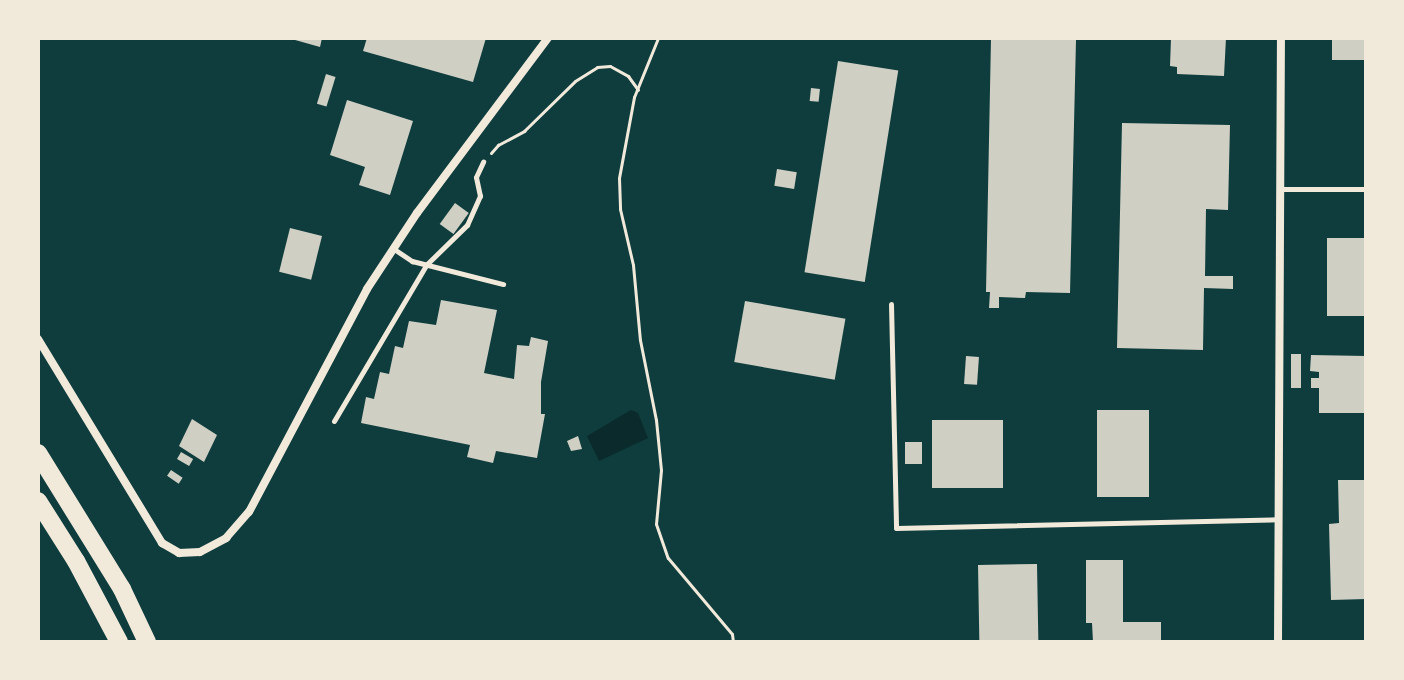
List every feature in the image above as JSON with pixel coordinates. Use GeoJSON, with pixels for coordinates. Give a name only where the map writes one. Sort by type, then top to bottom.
{"type":"FeatureCollection","features":[{"type":"Feature","properties":{"kind":"highway"},"geometry":{"type":"LineString","coordinates":[[38,453],[122,589],[147,642]]}},
{"type":"Feature","properties":{"kind":"highway"},"geometry":{"type":"LineString","coordinates":[[38,501],[99,601],[119,642]]}},
{"type":"Feature","properties":{"kind":"street"},"geometry":{"type":"LineString","coordinates":[[38,339],[162,543],[179,553],[200,552],[226,538],[249,512],[350,318],[417,213],[548,38]]}},
{"type":"Feature","properties":{"kind":"street"},"geometry":{"type":"LineString","coordinates":[[1278,642],[1281,38]]}},
{"type":"Feature","properties":{"kind":"lane"},"geometry":{"type":"LineString","coordinates":[[334,421],[427,264],[467,225],[480,196],[476,177],[483,162]]}},
{"type":"Feature","properties":{"kind":"lane"},"geometry":{"type":"LineString","coordinates":[[1280,189],[1366,189]]}},
{"type":"Feature","properties":{"kind":"lane"},"geometry":{"type":"LineString","coordinates":[[394,249],[412,261],[503,284]]}},
{"type":"Feature","properties":{"kind":"lane"},"geometry":{"type":"LineString","coordinates":[[891,304],[896,528],[1279,519]]}},
{"type":"Feature","properties":{"kind":"path"},"geometry":{"type":"LineString","coordinates":[[658,38],[638,90],[619,178],[620,209],[633,265],[640,340],[656,420],[661,470],[656,524],[668,558],[725,624],[733,642]]}},
{"type":"Feature","properties":{"kind":"path"},"geometry":{"type":"LineString","coordinates":[[483,162],[498,145],[524,131],[575,81],[597,67],[610,66],[628,76],[638,90]]}},
{"type":"Feature","properties":{"kind":"water"},"geometry":{"type":"Polygon","coordinates":[[[631,410],[638,413],[648,438],[599,461],[587,436],[631,410]]]}},
{"type":"Feature","properties":{"kind":"building"},"geometry":{"type":"Polygon","coordinates":[[[288,38],[322,38],[320,47],[288,38]]]}},
{"type":"Feature","properties":{"kind":"building"},"geometry":{"type":"Polygon","coordinates":[[[367,38],[486,38],[473,82],[363,51],[367,38]]]}},
{"type":"Feature","properties":{"kind":"building"},"geometry":{"type":"Polygon","coordinates":[[[991,38],[1076,40],[1070,293],[1026,292],[1025,298],[999,297],[999,308],[989,308],[990,292],[986,292],[991,38]]]}},
{"type":"Feature","properties":{"kind":"building"},"geometry":{"type":"Polygon","coordinates":[[[1171,38],[1226,38],[1224,76],[1177,74],[1177,67],[1170,66],[1171,38]]]}},
{"type":"Feature","properties":{"kind":"building"},"geometry":{"type":"Polygon","coordinates":[[[1332,38],[1366,38],[1366,60],[1332,60],[1332,38]]]}},
{"type":"Feature","properties":{"kind":"building"},"geometry":{"type":"Polygon","coordinates":[[[838,61],[898,71],[865,282],[805,272],[838,61]]]}},
{"type":"Feature","properties":{"kind":"building"},"geometry":{"type":"Polygon","coordinates":[[[326,74],[336,77],[326,107],[317,104],[326,74]]]}},
{"type":"Feature","properties":{"kind":"building"},"geometry":{"type":"Polygon","coordinates":[[[811,88],[820,89],[819,102],[810,101],[811,88]]]}},
{"type":"Feature","properties":{"kind":"building"},"geometry":{"type":"Polygon","coordinates":[[[347,100],[413,121],[390,195],[359,185],[365,167],[330,155],[347,100]]]}},
{"type":"Feature","properties":{"kind":"building"},"geometry":{"type":"Polygon","coordinates":[[[1122,123],[1230,125],[1228,210],[1206,209],[1205,276],[1233,276],[1233,289],[1204,288],[1203,350],[1117,348],[1122,123]]]}},
{"type":"Feature","properties":{"kind":"building"},"geometry":{"type":"Polygon","coordinates":[[[777,169],[797,172],[794,189],[774,186],[777,169]]]}},
{"type":"Feature","properties":{"kind":"building"},"geometry":{"type":"Polygon","coordinates":[[[455,203],[469,213],[453,234],[440,224],[455,203]]]}},
{"type":"Feature","properties":{"kind":"building"},"geometry":{"type":"Polygon","coordinates":[[[290,228],[322,236],[311,280],[279,272],[290,228]]]}},
{"type":"Feature","properties":{"kind":"building"},"geometry":{"type":"Polygon","coordinates":[[[1327,238],[1366,238],[1366,316],[1327,316],[1327,238]]]}},
{"type":"Feature","properties":{"kind":"building"},"geometry":{"type":"Polygon","coordinates":[[[441,300],[497,310],[484,373],[514,379],[517,345],[529,346],[531,337],[548,341],[541,382],[541,414],[545,414],[537,458],[496,451],[493,463],[467,457],[470,445],[361,423],[366,397],[374,399],[380,372],[389,374],[395,346],[403,348],[409,321],[436,325],[441,300]]]}},
{"type":"Feature","properties":{"kind":"building"},"geometry":{"type":"Polygon","coordinates":[[[745,301],[845,319],[835,380],[734,362],[745,301]]]}},
{"type":"Feature","properties":{"kind":"building"},"geometry":{"type":"Polygon","coordinates":[[[1291,354],[1301,354],[1301,388],[1291,388],[1291,354]]]}},
{"type":"Feature","properties":{"kind":"building"},"geometry":{"type":"Polygon","coordinates":[[[1311,355],[1366,356],[1366,413],[1319,413],[1319,388],[1311,388],[1311,378],[1319,378],[1319,372],[1310,371],[1311,355]]]}},
{"type":"Feature","properties":{"kind":"building"},"geometry":{"type":"Polygon","coordinates":[[[966,356],[979,357],[977,385],[964,384],[966,356]]]}},
{"type":"Feature","properties":{"kind":"building"},"geometry":{"type":"Polygon","coordinates":[[[1097,410],[1149,410],[1149,497],[1097,497],[1097,410]]]}},
{"type":"Feature","properties":{"kind":"building"},"geometry":{"type":"Polygon","coordinates":[[[192,419],[217,435],[204,462],[179,446],[192,419]]]}},
{"type":"Feature","properties":{"kind":"building"},"geometry":{"type":"Polygon","coordinates":[[[932,420],[1003,420],[1003,488],[932,488],[932,420]]]}},
{"type":"Feature","properties":{"kind":"building"},"geometry":{"type":"Polygon","coordinates":[[[578,436],[582,449],[571,451],[567,441],[578,436]]]}},
{"type":"Feature","properties":{"kind":"building"},"geometry":{"type":"Polygon","coordinates":[[[905,442],[922,442],[922,464],[905,464],[905,442]]]}},
{"type":"Feature","properties":{"kind":"building"},"geometry":{"type":"Polygon","coordinates":[[[181,452],[193,459],[189,466],[177,459],[181,452]]]}},
{"type":"Feature","properties":{"kind":"building"},"geometry":{"type":"Polygon","coordinates":[[[171,470],[183,478],[179,484],[167,476],[171,470]]]}},
{"type":"Feature","properties":{"kind":"building"},"geometry":{"type":"Polygon","coordinates":[[[1338,480],[1366,480],[1366,599],[1331,600],[1329,524],[1339,523],[1338,480]]]}},
{"type":"Feature","properties":{"kind":"building"},"geometry":{"type":"Polygon","coordinates":[[[1086,560],[1123,560],[1123,622],[1161,622],[1161,642],[1093,642],[1092,623],[1086,623],[1086,560]]]}},
{"type":"Feature","properties":{"kind":"building"},"geometry":{"type":"Polygon","coordinates":[[[1037,564],[1038,642],[979,642],[978,565],[1037,564]]]}}]}
